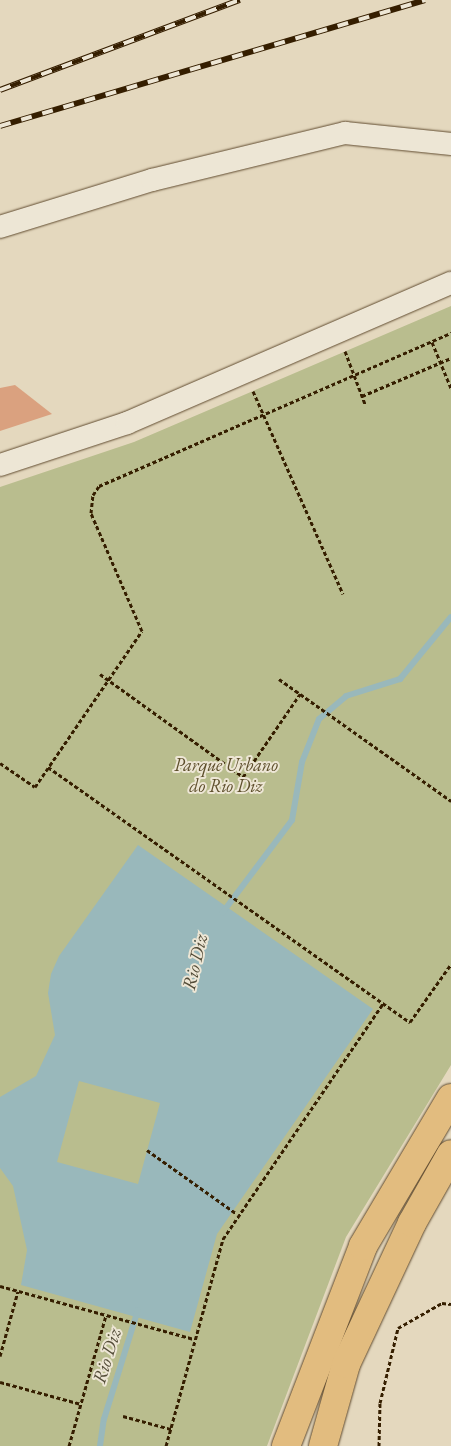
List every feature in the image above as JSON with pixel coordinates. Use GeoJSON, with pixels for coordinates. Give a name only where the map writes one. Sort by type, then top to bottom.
{"type":"FeatureCollection","features":[{"type":"Feature","properties":{"kind":"highway"},"geometry":{"type":"LineString","coordinates":[[286,1446],[363,1246],[451,1098]]}},
{"type":"Feature","properties":{"kind":"highway"},"geometry":{"type":"LineString","coordinates":[[323,1446],[346,1364],[412,1223],[451,1154]]}},
{"type":"Feature","properties":{"kind":"street"},"geometry":{"type":"LineString","coordinates":[[0,227],[152,180],[345,133],[451,144]]}},
{"type":"Feature","properties":{"kind":"street"},"geometry":{"type":"LineString","coordinates":[[0,466],[127,423],[451,283]]}},
{"type":"Feature","properties":{"kind":"path"},"geometry":{"type":"LineString","coordinates":[[338,332],[365,404]]}},
{"type":"Feature","properties":{"kind":"path"},"geometry":{"type":"LineString","coordinates":[[0,763],[35,787],[107,679],[142,631],[91,513],[93,495],[99,486],[451,334]]}},
{"type":"Feature","properties":{"kind":"path"},"geometry":{"type":"LineString","coordinates":[[432,342],[451,388]]}},
{"type":"Feature","properties":{"kind":"path"},"geometry":{"type":"LineString","coordinates":[[362,396],[451,358]]}},
{"type":"Feature","properties":{"kind":"path"},"geometry":{"type":"LineString","coordinates":[[246,372],[343,594]]}},
{"type":"Feature","properties":{"kind":"path"},"geometry":{"type":"LineString","coordinates":[[100,674],[257,787]]}},
{"type":"Feature","properties":{"kind":"path"},"geometry":{"type":"LineString","coordinates":[[279,679],[451,801]]}},
{"type":"Feature","properties":{"kind":"path"},"geometry":{"type":"LineString","coordinates":[[243,777],[300,694]]}},
{"type":"Feature","properties":{"kind":"path"},"geometry":{"type":"LineString","coordinates":[[48,767],[410,1022],[451,964]]}},
{"type":"Feature","properties":{"kind":"path"},"geometry":{"type":"LineString","coordinates":[[166,1446],[223,1239],[237,1214],[383,1004]]}},
{"type":"Feature","properties":{"kind":"path"},"geometry":{"type":"LineString","coordinates":[[147,1150],[237,1214]]}},
{"type":"Feature","properties":{"kind":"path"},"geometry":{"type":"LineString","coordinates":[[0,1286],[194,1339]]}},
{"type":"Feature","properties":{"kind":"path"},"geometry":{"type":"LineString","coordinates":[[0,1356],[18,1291]]}},
{"type":"Feature","properties":{"kind":"path"},"geometry":{"type":"LineString","coordinates":[[379,1446],[380,1403],[398,1328],[442,1303],[451,1304]]}},
{"type":"Feature","properties":{"kind":"path"},"geometry":{"type":"LineString","coordinates":[[69,1446],[106,1314]]}},
{"type":"Feature","properties":{"kind":"path"},"geometry":{"type":"LineString","coordinates":[[0,1382],[81,1404]]}},
{"type":"Feature","properties":{"kind":"path"},"geometry":{"type":"LineString","coordinates":[[123,1416],[171,1429]]}},
{"type":"Feature","properties":{"kind":"green space","name":"Parque Urbano do Rio Diz"},"geometry":{"type":"Polygon","coordinates":[[[451,306],[451,1065],[346,1237],[267,1446],[0,1446],[0,487],[134,442],[451,306]]]}},
{"type":"Feature","properties":{"kind":"water"},"geometry":{"type":"Polygon","coordinates":[[[138,845],[373,1009],[217,1234],[190,1332],[21,1285],[27,1250],[13,1186],[0,1168],[0,1097],[36,1076],[55,1035],[48,993],[51,974],[59,956],[138,845]],[[79,1081],[57,1162],[138,1184],[160,1103],[79,1081]]]}},
{"type":"Feature","properties":{"kind":"building"},"geometry":{"type":"Polygon","coordinates":[[[15,385],[52,414],[0,431],[0,388],[15,385]]]}},
{"type":"Feature","properties":{"kind":"waterway","name":"Rio Diz"},"geometry":{"type":"LineString","coordinates":[[223,912],[292,820],[302,762],[319,719],[346,696],[400,679],[451,617]]}},
{"type":"Feature","properties":{"kind":"waterway","name":"Rio Diz"},"geometry":{"type":"LineString","coordinates":[[100,1446],[104,1419],[138,1310]]}},
{"type":"Feature","properties":{"kind":"railway"},"geometry":{"type":"LineString","coordinates":[[0,90],[240,0]]}},
{"type":"Feature","properties":{"kind":"railway"},"geometry":{"type":"LineString","coordinates":[[0,126],[425,0]]}}]}
